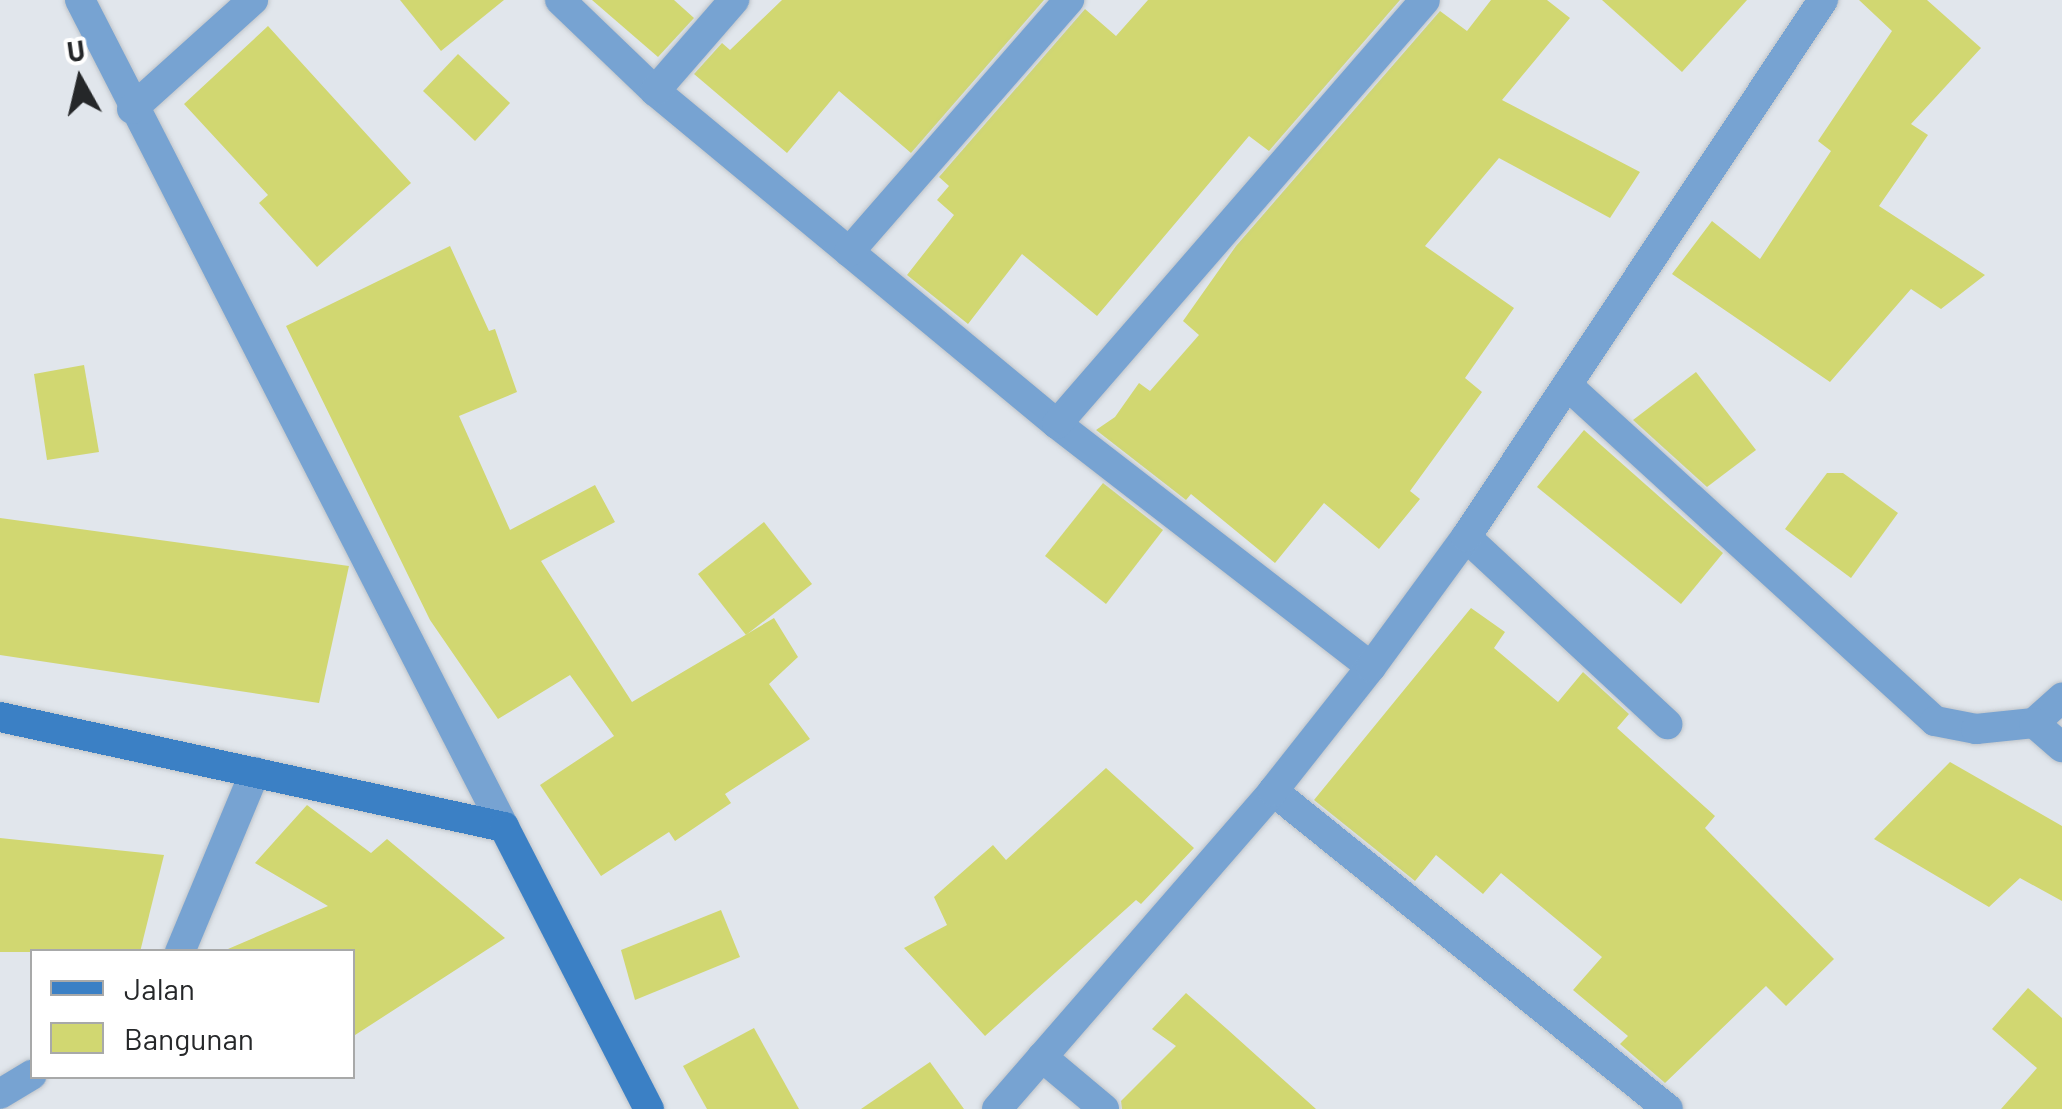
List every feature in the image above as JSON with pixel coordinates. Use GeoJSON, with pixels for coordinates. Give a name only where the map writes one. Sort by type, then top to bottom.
{"type":"FeatureCollection","features":[{"type":"Feature","properties":{"kind":"street"},"geometry":{"type":"LineString","coordinates":[[80,0],[132,109],[650,1109]]}},
{"type":"Feature","properties":{"kind":"street"},"geometry":{"type":"LineString","coordinates":[[132,109],[252,0]]}},
{"type":"Feature","properties":{"kind":"street"},"geometry":{"type":"LineString","coordinates":[[560,0],[655,91],[1058,424],[1371,667]]}},
{"type":"Feature","properties":{"kind":"street"},"geometry":{"type":"LineString","coordinates":[[655,91],[734,0]]}},
{"type":"Feature","properties":{"kind":"street"},"geometry":{"type":"LineString","coordinates":[[849,252],[1069,0]]}},
{"type":"Feature","properties":{"kind":"street"},"geometry":{"type":"LineString","coordinates":[[1058,424],[1426,0]]}},
{"type":"Feature","properties":{"kind":"street"},"geometry":{"type":"LineString","coordinates":[[996,1109],[1273,791],[1371,667],[1466,537],[1823,0]]}},
{"type":"Feature","properties":{"kind":"street"},"geometry":{"type":"LineString","coordinates":[[1567,385],[1935,722],[1976,729],[2034,723],[2062,698]]}},
{"type":"Feature","properties":{"kind":"street"},"geometry":{"type":"LineString","coordinates":[[1466,537],[1667,724]]}},
{"type":"Feature","properties":{"kind":"street"},"geometry":{"type":"LineString","coordinates":[[0,716],[504,827]]}},
{"type":"Feature","properties":{"kind":"street"},"geometry":{"type":"LineString","coordinates":[[2034,723],[2062,747]]}},
{"type":"Feature","properties":{"kind":"street"},"geometry":{"type":"LineString","coordinates":[[181,949],[256,772]]}},
{"type":"Feature","properties":{"kind":"street"},"geometry":{"type":"LineString","coordinates":[[1273,791],[1668,1109]]}},
{"type":"Feature","properties":{"kind":"street"},"geometry":{"type":"LineString","coordinates":[[1042,1057],[1104,1109]]}},
{"type":"Feature","properties":{"kind":"street"},"geometry":{"type":"LineString","coordinates":[[0,1094],[30,1076]]}},
{"type":"Feature","properties":{"kind":"building"},"geometry":{"type":"Polygon","coordinates":[[[400,0],[504,0],[441,51],[400,0]]]}},
{"type":"Feature","properties":{"kind":"building"},"geometry":{"type":"Polygon","coordinates":[[[592,0],[674,0],[694,18],[658,57],[592,0]]]}},
{"type":"Feature","properties":{"kind":"building"},"geometry":{"type":"Polygon","coordinates":[[[782,0],[1044,0],[911,153],[839,91],[787,153],[694,74],[722,43],[730,50],[782,0]]]}},
{"type":"Feature","properties":{"kind":"building"},"geometry":{"type":"Polygon","coordinates":[[[1148,0],[1400,0],[1269,151],[1249,136],[1097,316],[1022,254],[968,324],[907,275],[954,215],[937,200],[949,186],[939,177],[1085,9],[1116,36],[1148,0]]]}},
{"type":"Feature","properties":{"kind":"building"},"geometry":{"type":"Polygon","coordinates":[[[1491,0],[1547,0],[1570,18],[1502,100],[1640,172],[1610,218],[1499,158],[1425,246],[1514,308],[1465,378],[1482,392],[1410,491],[1420,499],[1379,549],[1324,503],[1275,563],[1191,494],[1186,500],[1096,430],[1115,417],[1139,383],[1150,391],[1199,335],[1183,321],[1236,246],[1440,11],[1467,31],[1491,0]]]}},
{"type":"Feature","properties":{"kind":"building"},"geometry":{"type":"Polygon","coordinates":[[[1602,0],[1747,0],[1682,72],[1602,0]]]}},
{"type":"Feature","properties":{"kind":"building"},"geometry":{"type":"Polygon","coordinates":[[[1859,0],[1927,0],[1981,48],[1911,124],[1928,135],[1879,206],[1985,275],[1941,309],[1911,289],[1830,382],[1672,274],[1712,221],[1760,259],[1831,151],[1818,141],[1892,31],[1859,0]]]}},
{"type":"Feature","properties":{"kind":"building"},"geometry":{"type":"Polygon","coordinates":[[[268,26],[411,183],[317,267],[259,203],[268,195],[184,104],[268,26]]]}},
{"type":"Feature","properties":{"kind":"building"},"geometry":{"type":"Polygon","coordinates":[[[458,54],[510,103],[475,141],[423,91],[458,54]]]}},
{"type":"Feature","properties":{"kind":"building"},"geometry":{"type":"Polygon","coordinates":[[[450,246],[489,331],[495,329],[517,392],[459,416],[510,530],[595,485],[615,522],[541,561],[632,702],[774,618],[798,657],[769,684],[810,739],[725,794],[731,803],[675,841],[669,832],[601,876],[540,785],[614,736],[570,675],[498,719],[430,620],[286,326],[450,246]]]}},
{"type":"Feature","properties":{"kind":"building"},"geometry":{"type":"Polygon","coordinates":[[[84,365],[99,452],[47,460],[34,374],[84,365]]]}},
{"type":"Feature","properties":{"kind":"building"},"geometry":{"type":"Polygon","coordinates":[[[1696,372],[1756,450],[1707,487],[1633,420],[1696,372]]]}},
{"type":"Feature","properties":{"kind":"building"},"geometry":{"type":"Polygon","coordinates":[[[1584,430],[1723,553],[1681,604],[1537,487],[1584,430]]]}},
{"type":"Feature","properties":{"kind":"building"},"geometry":{"type":"Polygon","coordinates":[[[1827,473],[1843,473],[1898,513],[1851,578],[1785,529],[1827,473]]]}},
{"type":"Feature","properties":{"kind":"building"},"geometry":{"type":"Polygon","coordinates":[[[1103,483],[1163,530],[1106,604],[1045,556],[1103,483]]]}},
{"type":"Feature","properties":{"kind":"building"},"geometry":{"type":"Polygon","coordinates":[[[0,518],[349,566],[319,703],[0,655],[0,518]]]}},
{"type":"Feature","properties":{"kind":"building"},"geometry":{"type":"Polygon","coordinates":[[[764,522],[812,584],[746,635],[698,574],[764,522]]]}},
{"type":"Feature","properties":{"kind":"building"},"geometry":{"type":"Polygon","coordinates":[[[1471,608],[1505,632],[1494,648],[1558,702],[1583,672],[1629,714],[1617,728],[1715,816],[1705,828],[1834,959],[1786,1006],[1766,986],[1665,1083],[1620,1044],[1628,1036],[1573,990],[1602,957],[1501,873],[1483,894],[1436,855],[1415,881],[1314,800],[1471,608]]]}},
{"type":"Feature","properties":{"kind":"building"},"geometry":{"type":"Polygon","coordinates":[[[1950,762],[2062,826],[2062,901],[2020,878],[1989,907],[1874,839],[1950,762]]]}},
{"type":"Feature","properties":{"kind":"building"},"geometry":{"type":"Polygon","coordinates":[[[1106,768],[1194,848],[1141,904],[1136,900],[985,1036],[904,948],[947,925],[934,897],[993,845],[1006,860],[1106,768]]]}},
{"type":"Feature","properties":{"kind":"building"},"geometry":{"type":"Polygon","coordinates":[[[307,805],[371,853],[387,839],[505,938],[355,1035],[355,949],[228,949],[328,906],[255,863],[307,805]]]}},
{"type":"Feature","properties":{"kind":"building"},"geometry":{"type":"Polygon","coordinates":[[[0,838],[164,855],[141,949],[0,952],[0,838]]]}},
{"type":"Feature","properties":{"kind":"building"},"geometry":{"type":"Polygon","coordinates":[[[721,910],[740,957],[635,1000],[621,950],[721,910]]]}},
{"type":"Feature","properties":{"kind":"building"},"geometry":{"type":"Polygon","coordinates":[[[2028,988],[2062,1018],[2062,1109],[2001,1109],[2037,1068],[1992,1029],[2028,988]]]}},
{"type":"Feature","properties":{"kind":"building"},"geometry":{"type":"Polygon","coordinates":[[[1186,993],[1316,1109],[1122,1109],[1121,1101],[1176,1046],[1152,1029],[1186,993]]]}},
{"type":"Feature","properties":{"kind":"building"},"geometry":{"type":"Polygon","coordinates":[[[754,1028],[799,1109],[707,1109],[683,1066],[754,1028]]]}},
{"type":"Feature","properties":{"kind":"building"},"geometry":{"type":"Polygon","coordinates":[[[930,1062],[964,1109],[861,1109],[930,1062]]]}}]}
